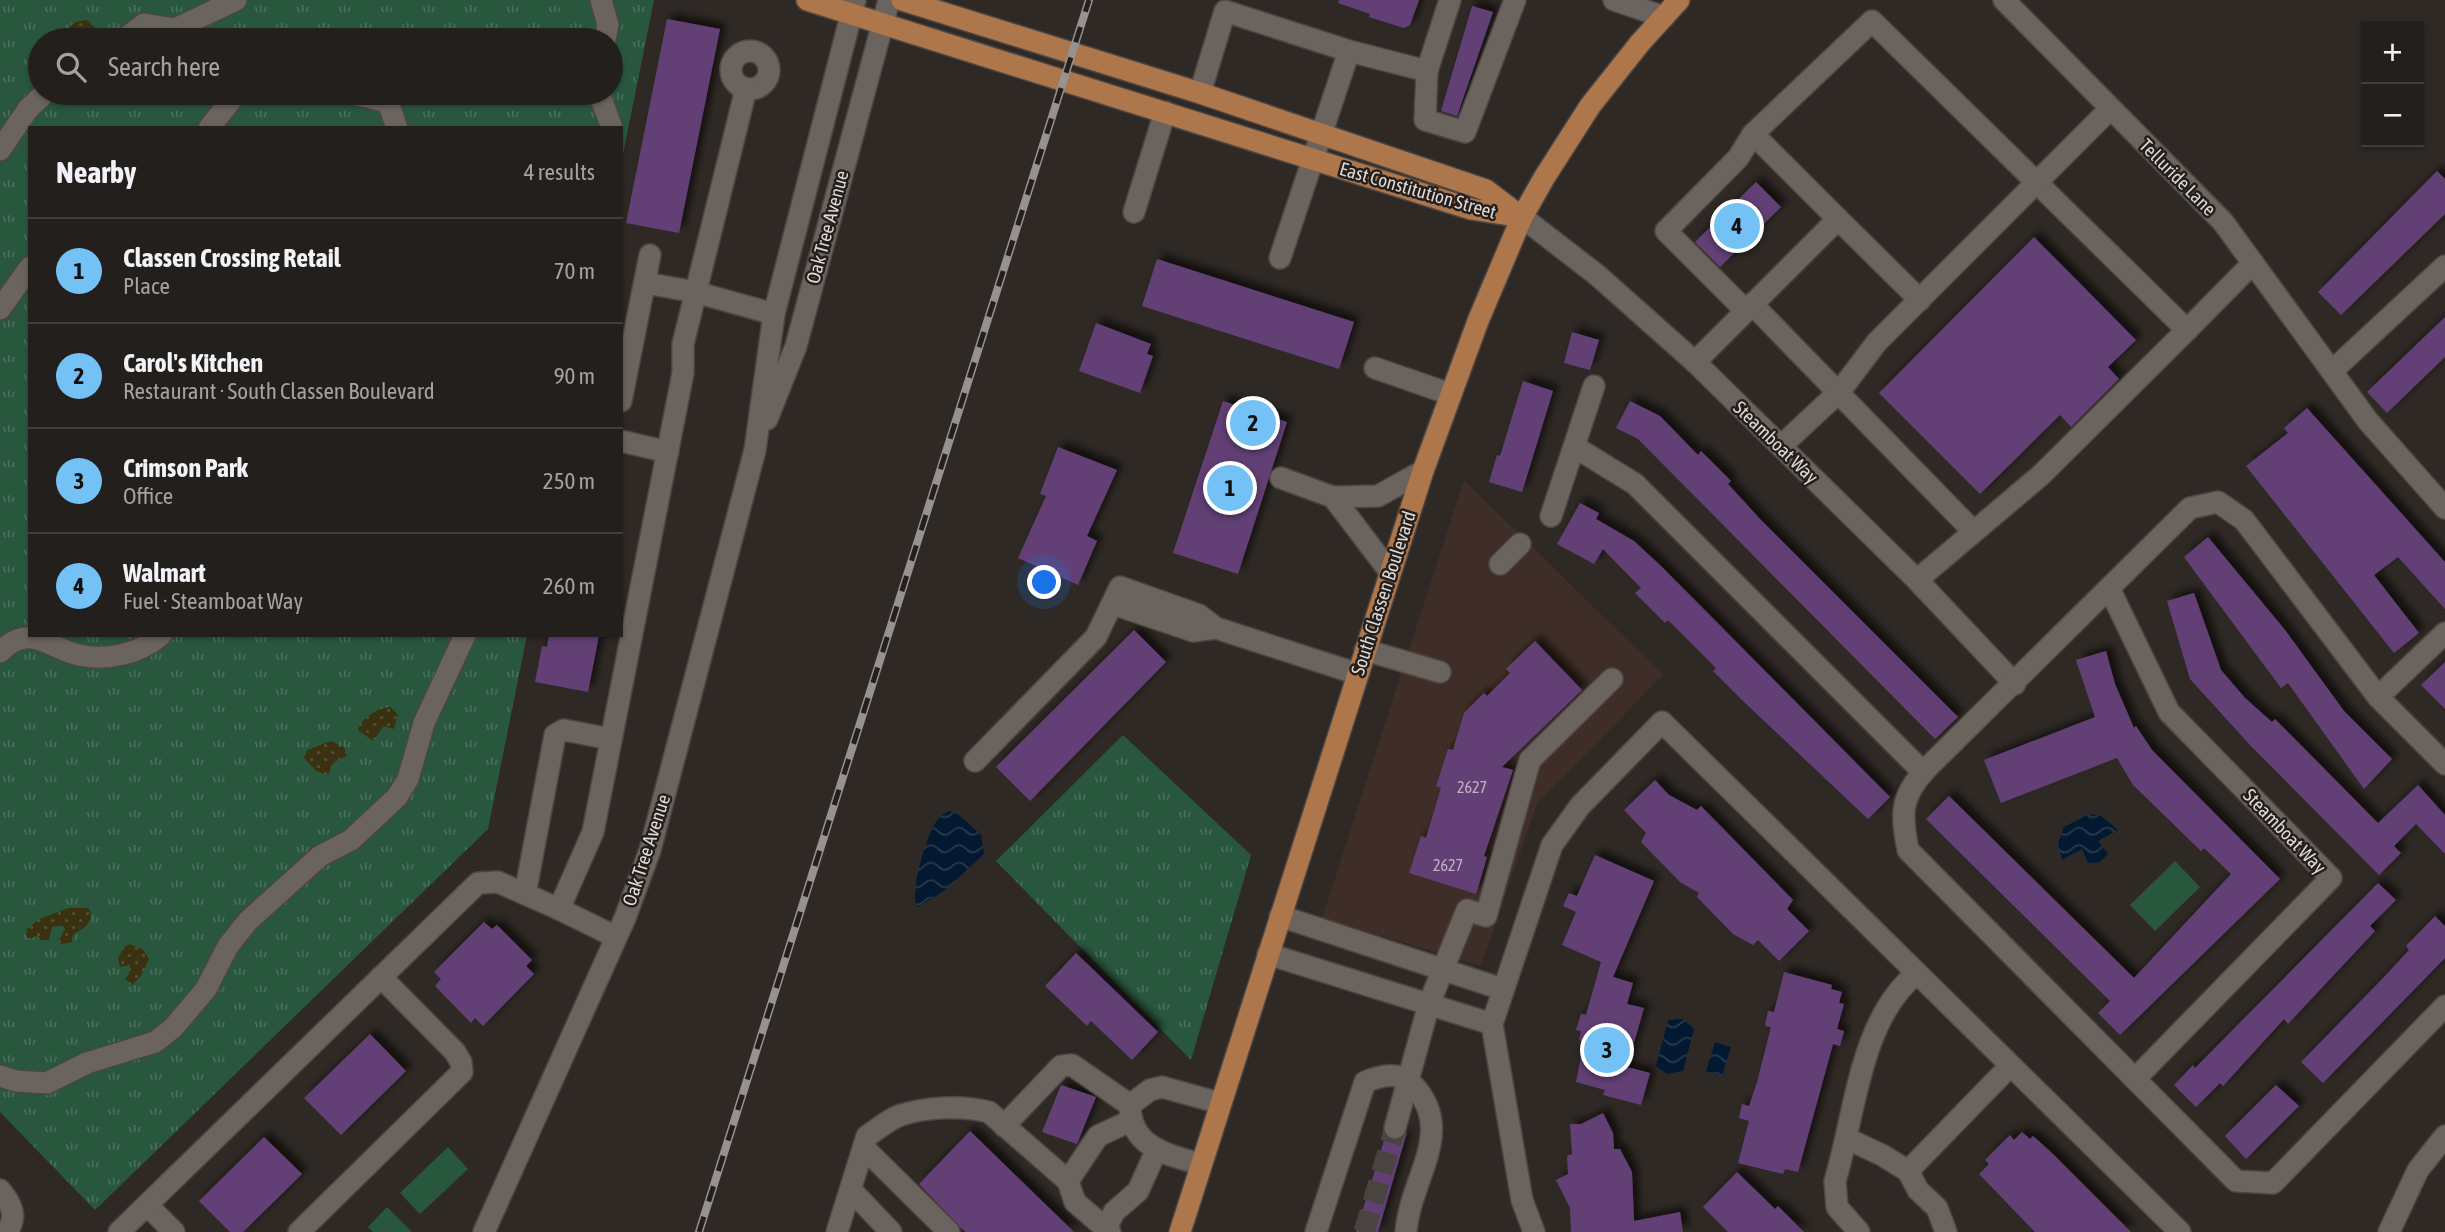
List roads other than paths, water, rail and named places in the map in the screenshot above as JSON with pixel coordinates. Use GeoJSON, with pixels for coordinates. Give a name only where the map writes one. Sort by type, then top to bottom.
{"type":"FeatureCollection","features":[{"type":"Feature","properties":{"kind":"main road","name":"East Constitution Street"},"geometry":{"type":"LineString","coordinates":[[807,0],[853,7],[883,25],[1471,209],[1522,217]]}},
{"type":"Feature","properties":{"kind":"main road","name":"East Constitution Street"},"geometry":{"type":"LineString","coordinates":[[902,0],[1200,93],[1486,190],[1522,217]]}},
{"type":"Feature","properties":{"kind":"main road","name":"South Classen Boulevard"},"geometry":{"type":"LineString","coordinates":[[1180,1232],[1390,572],[1450,394],[1522,217],[1590,106],[1679,0]]}},
{"type":"Feature","properties":{"kind":"street"},"geometry":{"type":"LineString","coordinates":[[177,28],[236,0]]}},
{"type":"Feature","properties":{"kind":"street"},"geometry":{"type":"LineString","coordinates":[[601,0],[607,28]]}},
{"type":"Feature","properties":{"kind":"street","name":"Oak Tree Avenue"},"geometry":{"type":"LineString","coordinates":[[755,450],[796,346],[889,0]]}},
{"type":"Feature","properties":{"kind":"street"},"geometry":{"type":"LineString","coordinates":[[1450,0],[1427,71],[1425,120],[1465,132],[1515,0]]}},
{"type":"Feature","properties":{"kind":"street"},"geometry":{"type":"LineString","coordinates":[[1614,0],[1664,17]]}},
{"type":"Feature","properties":{"kind":"street","name":"Telluride Lane"},"geometry":{"type":"LineString","coordinates":[[2004,0],[2223,222],[2368,421],[2445,507]]}},
{"type":"Feature","properties":{"kind":"street","name":"Oak Tree Avenue"},"geometry":{"type":"LineString","coordinates":[[484,1232],[616,937],[650,850],[755,450],[774,314],[853,7]]}},
{"type":"Feature","properties":{"kind":"street"},"geometry":{"type":"LineString","coordinates":[[1200,93],[1225,11],[1349,51],[1427,71]]}},
{"type":"Feature","properties":{"kind":"street"},"geometry":{"type":"LineString","coordinates":[[1972,530],[1840,391],[1666,231],[1738,158],[1753,134],[1872,20],[2187,330]]}},
{"type":"Feature","properties":{"kind":"street"},"geometry":{"type":"LineString","coordinates":[[139,28],[144,24],[169,28]]}},
{"type":"Feature","properties":{"kind":"street"},"geometry":{"type":"LineString","coordinates":[[1280,258],[1349,51]]}},
{"type":"Feature","properties":{"kind":"street"},"geometry":{"type":"LineString","coordinates":[[559,909],[593,832],[683,373],[683,344],[746,89]]}},
{"type":"Feature","properties":{"kind":"street"},"geometry":{"type":"LineString","coordinates":[[0,150],[32,105]]}},
{"type":"Feature","properties":{"kind":"street"},"geometry":{"type":"LineString","coordinates":[[211,126],[227,105]]}},
{"type":"Feature","properties":{"kind":"street"},"geometry":{"type":"LineString","coordinates":[[389,105],[396,126]]}},
{"type":"Feature","properties":{"kind":"street"},"geometry":{"type":"LineString","coordinates":[[603,105],[611,126]]}},
{"type":"Feature","properties":{"kind":"street"},"geometry":{"type":"LineString","coordinates":[[1781,446],[1840,391],[1877,342],[2039,183],[2110,109]]}},
{"type":"Feature","properties":{"kind":"street"},"geometry":{"type":"LineString","coordinates":[[1134,212],[1165,112]]}},
{"type":"Feature","properties":{"kind":"street"},"geometry":{"type":"LineString","coordinates":[[1753,134],[1920,300]]}},
{"type":"Feature","properties":{"kind":"street","name":"Steamboat Way"},"geometry":{"type":"LineString","coordinates":[[1522,217],[1597,275],[1695,362],[1917,580],[2015,684]]}},
{"type":"Feature","properties":{"kind":"street"},"geometry":{"type":"LineString","coordinates":[[1695,362],[1838,219]]}},
{"type":"Feature","properties":{"kind":"street"},"geometry":{"type":"LineString","coordinates":[[795,233],[823,238]]}},
{"type":"Feature","properties":{"kind":"street"},"geometry":{"type":"LineString","coordinates":[[623,392],[650,256]]}},
{"type":"Feature","properties":{"kind":"street"},"geometry":{"type":"LineString","coordinates":[[1917,580],[1972,530],[2040,475],[2253,263]]}},
{"type":"Feature","properties":{"kind":"street"},"geometry":{"type":"LineString","coordinates":[[2332,371],[2445,267]]}},
{"type":"Feature","properties":{"kind":"street"},"geometry":{"type":"LineString","coordinates":[[0,309],[28,270]]}},
{"type":"Feature","properties":{"kind":"street"},"geometry":{"type":"LineString","coordinates":[[646,283],[695,292],[774,314]]}},
{"type":"Feature","properties":{"kind":"street"},"geometry":{"type":"LineString","coordinates":[[1375,368],[1450,394]]}},
{"type":"Feature","properties":{"kind":"street"},"geometry":{"type":"LineString","coordinates":[[1551,516],[1594,386]]}},
{"type":"Feature","properties":{"kind":"street"},"geometry":{"type":"LineString","coordinates":[[623,442],[668,452]]}},
{"type":"Feature","properties":{"kind":"street"},"geometry":{"type":"LineString","coordinates":[[1574,447],[1635,484],[1923,772]]}},
{"type":"Feature","properties":{"kind":"street"},"geometry":{"type":"LineString","coordinates":[[1281,478],[1333,497],[1377,496],[1423,471]]}},
{"type":"Feature","properties":{"kind":"street"},"geometry":{"type":"LineString","coordinates":[[1333,497],[1390,572]]}},
{"type":"Feature","properties":{"kind":"street"},"geometry":{"type":"LineString","coordinates":[[2445,764],[2378,697],[2244,520],[2218,502],[2190,508],[2015,684],[1923,772],[1909,790],[1901,817],[1908,849],[2236,1181],[2273,1183],[2445,1006]]}},
{"type":"Feature","properties":{"kind":"street"},"geometry":{"type":"LineString","coordinates":[[1500,564],[1520,544]]}},
{"type":"Feature","properties":{"kind":"street","name":"Steamboat Way"},"geometry":{"type":"LineString","coordinates":[[2109,588],[2169,712],[2331,878],[2136,1079]]}},
{"type":"Feature","properties":{"kind":"street"},"geometry":{"type":"LineString","coordinates":[[975,761],[1096,637],[1116,596],[1193,631],[1216,628],[1358,674]]}},
{"type":"Feature","properties":{"kind":"street"},"geometry":{"type":"LineString","coordinates":[[2378,697],[2445,633]]}},
{"type":"Feature","properties":{"kind":"street"},"geometry":{"type":"LineString","coordinates":[[0,652],[11,641],[30,638],[77,655],[100,658],[137,650],[158,637]]}},
{"type":"Feature","properties":{"kind":"street"},"geometry":{"type":"LineString","coordinates":[[0,1076],[16,1082],[47,1083],[87,1063],[155,1042],[173,1028],[206,989],[229,946],[248,921],[320,856],[351,840],[397,797],[408,779],[424,723],[465,637]]}},
{"type":"Feature","properties":{"kind":"street"},"geometry":{"type":"LineString","coordinates":[[1365,650],[1440,672]]}},
{"type":"Feature","properties":{"kind":"street"},"geometry":{"type":"LineString","coordinates":[[1395,1128],[1429,1004],[1467,910],[1486,916],[1530,760],[1612,679]]}},
{"type":"Feature","properties":{"kind":"street"},"geometry":{"type":"LineString","coordinates":[[1534,1232],[1522,1200],[1492,1024],[1552,845],[1580,806],[1662,722],[2180,1232]]}},
{"type":"Feature","properties":{"kind":"street"},"geometry":{"type":"LineString","coordinates":[[525,894],[555,735],[564,730],[611,740]]}},
{"type":"Feature","properties":{"kind":"street"},"geometry":{"type":"LineString","coordinates":[[119,1232],[478,883],[491,880],[616,937]]}},
{"type":"Feature","properties":{"kind":"street"},"geometry":{"type":"LineString","coordinates":[[1280,916],[1502,989]]}},
{"type":"Feature","properties":{"kind":"street"},"geometry":{"type":"LineString","coordinates":[[1268,954],[1492,1024]]}},
{"type":"Feature","properties":{"kind":"street"},"geometry":{"type":"LineString","coordinates":[[1859,1232],[1837,1207],[1835,1181],[1877,1021],[1898,988],[1916,974]]}},
{"type":"Feature","properties":{"kind":"street"},"geometry":{"type":"LineString","coordinates":[[299,1232],[461,1072],[461,1062],[455,1052],[381,977]]}},
{"type":"Feature","properties":{"kind":"street"},"geometry":{"type":"LineString","coordinates":[[1004,1126],[1061,1066],[1072,1065],[1130,1113],[1144,1142],[1201,1164]]}},
{"type":"Feature","properties":{"kind":"street"},"geometry":{"type":"LineString","coordinates":[[1908,1171],[2010,1066]]}},
{"type":"Feature","properties":{"kind":"street"},"geometry":{"type":"LineString","coordinates":[[1316,1232],[1365,1082],[1381,1074],[1408,1080],[1428,1102],[1434,1131],[1407,1216],[1406,1232]]}},
{"type":"Feature","properties":{"kind":"street"},"geometry":{"type":"LineString","coordinates":[[1068,1181],[1098,1136],[1130,1113],[1150,1090],[1162,1087],[1220,1103]]}},
{"type":"Feature","properties":{"kind":"street"},"geometry":{"type":"LineString","coordinates":[[837,1232],[865,1142],[900,1116],[943,1108],[973,1108],[989,1112],[1068,1181],[1075,1202],[1108,1230],[1114,1212],[1138,1191],[1157,1149]]}},
{"type":"Feature","properties":{"kind":"street"},"geometry":{"type":"LineString","coordinates":[[2389,1232],[2418,1170],[2445,1136]]}},
{"type":"Feature","properties":{"kind":"street"},"geometry":{"type":"LineString","coordinates":[[1848,1139],[1908,1171],[1918,1190],[1937,1208],[1946,1232]]}},
{"type":"Feature","properties":{"kind":"street"},"geometry":{"type":"LineString","coordinates":[[865,1142],[949,1232]]}},
{"type":"Feature","properties":{"kind":"street"},"geometry":{"type":"LineString","coordinates":[[0,1190],[10,1202],[14,1214],[7,1232]]}},
{"type":"Feature","properties":{"kind":"street"},"geometry":{"type":"LineString","coordinates":[[850,1190],[891,1232]]}},
{"type":"Feature","properties":{"kind":"street"},"geometry":{"type":"LineString","coordinates":[[147,1205],[174,1232]]}},
{"type":"Feature","properties":{"kind":"water"},"geometry":{"type":"Polygon","coordinates":[[[949,811],[959,815],[981,835],[984,854],[944,891],[918,907],[915,891],[924,851],[937,820],[949,811]]]}},
{"type":"Feature","properties":{"kind":"water"},"geometry":{"type":"Polygon","coordinates":[[[2089,814],[2100,815],[2118,830],[2098,841],[2108,854],[2100,862],[2088,863],[2082,849],[2062,860],[2058,843],[2064,827],[2089,814]]]}},
{"type":"Feature","properties":{"kind":"water"},"geometry":{"type":"Polygon","coordinates":[[[1683,1019],[1694,1029],[1683,1071],[1667,1074],[1656,1066],[1668,1020],[1683,1019]]]}},
{"type":"Feature","properties":{"kind":"water"},"geometry":{"type":"Polygon","coordinates":[[[1715,1042],[1731,1047],[1722,1076],[1706,1071],[1715,1042]]]}},
{"type":"Feature","properties":{"kind":"tunnel"},"geometry":{"type":"LineString","coordinates":[[1364,1232],[1395,1128]]}},
{"type":"Feature","properties":{"kind":"railway"},"geometry":{"type":"LineString","coordinates":[[699,1232],[1089,0]]}},
{"type":"Feature","properties":{"kind":"place","name":"Walmart"},"geometry":{"type":"Point","coordinates":[1737,226]}},
{"type":"Feature","properties":{"kind":"place","name":"Carol's Kitchen"},"geometry":{"type":"Point","coordinates":[1253,423]}},
{"type":"Feature","properties":{"kind":"place","name":"Classen Crossing Retail"},"geometry":{"type":"Point","coordinates":[1230,488]}},
{"type":"Feature","properties":{"kind":"place","name":"Crimson Park"},"geometry":{"type":"Point","coordinates":[1607,1050]}}]}
